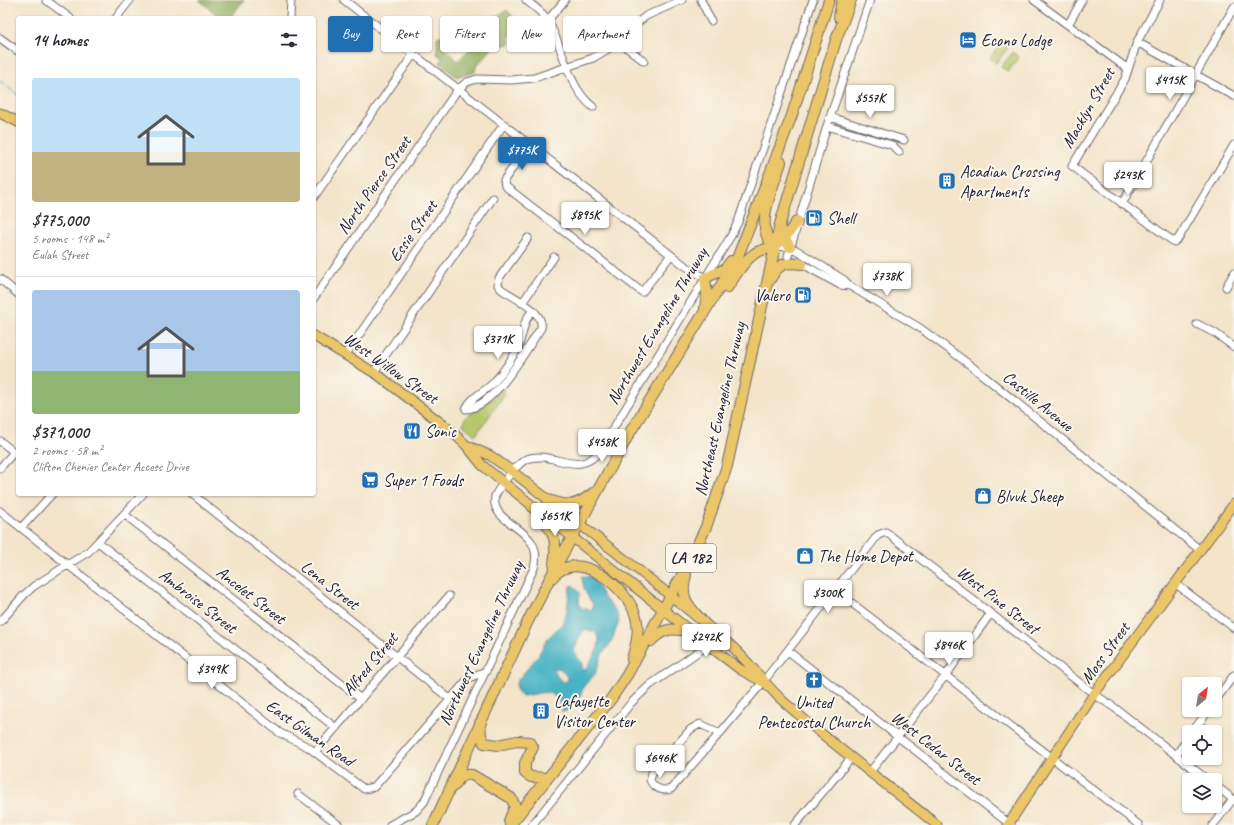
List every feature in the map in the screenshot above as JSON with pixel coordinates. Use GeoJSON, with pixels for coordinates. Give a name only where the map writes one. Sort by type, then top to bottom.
{"type":"FeatureCollection","features":[{"type":"Feature","properties":{"kind":"highway","name":"Northwest Evangeline Thruway"},"geometry":{"type":"LineString","coordinates":[[434,825],[480,721],[552,574],[629,434],[736,261],[740,248],[750,228],[792,115],[829,0]]}},
{"type":"Feature","properties":{"kind":"highway"},"geometry":{"type":"LineString","coordinates":[[836,40],[842,0]]}},
{"type":"Feature","properties":{"kind":"highway","name":"Northeast Evangeline Thruway"},"geometry":{"type":"LineString","coordinates":[[509,825],[611,699],[627,675],[691,558],[712,512],[726,466],[774,246],[836,40],[851,0]]}},
{"type":"Feature","properties":{"kind":"highway"},"geometry":{"type":"LineString","coordinates":[[774,246],[770,243],[765,230],[765,214],[790,134],[792,115]]}},
{"type":"Feature","properties":{"kind":"highway"},"geometry":{"type":"LineString","coordinates":[[678,354],[744,264],[754,254],[763,249],[774,246],[784,237],[797,221]]}},
{"type":"Feature","properties":{"kind":"highway"},"geometry":{"type":"LineString","coordinates":[[780,224],[789,251]]}},
{"type":"Feature","properties":{"kind":"highway"},"geometry":{"type":"LineString","coordinates":[[705,312],[707,294],[705,278],[725,269],[740,248]]}},
{"type":"Feature","properties":{"kind":"highway"},"geometry":{"type":"LineString","coordinates":[[764,294],[775,270],[789,263],[802,264]]}},
{"type":"Feature","properties":{"kind":"highway"},"geometry":{"type":"LineString","coordinates":[[548,500],[560,504],[571,505],[582,502],[599,487]]}},
{"type":"Feature","properties":{"kind":"highway"},"geometry":{"type":"LineString","coordinates":[[532,506],[552,529],[556,552],[552,574]]}},
{"type":"Feature","properties":{"kind":"highway"},"geometry":{"type":"LineString","coordinates":[[691,558],[683,593],[687,604],[704,623]]}},
{"type":"Feature","properties":{"kind":"highway"},"geometry":{"type":"LineString","coordinates":[[543,591],[556,574],[563,569],[577,566],[592,570],[623,594],[632,605],[638,630],[638,638],[627,675]]}},
{"type":"Feature","properties":{"kind":"highway"},"geometry":{"type":"LineString","coordinates":[[641,651],[658,633],[668,628],[691,632]]}},
{"type":"Feature","properties":{"kind":"highway"},"geometry":{"type":"LineString","coordinates":[[480,721],[481,735],[484,743],[498,745],[517,741],[530,742],[533,747],[525,763],[525,773],[531,777],[547,778]]}},
{"type":"Feature","properties":{"kind":"highway"},"geometry":{"type":"LineString","coordinates":[[447,796],[462,776],[466,774],[472,775],[511,798],[514,802],[509,825]]}},
{"type":"Feature","properties":{"kind":"main road"},"geometry":{"type":"LineString","coordinates":[[0,113],[16,121]]}},
{"type":"Feature","properties":{"kind":"main road","name":"West Willow Street"},"geometry":{"type":"LineString","coordinates":[[316,337],[374,372],[466,445],[482,465],[532,506],[708,646],[741,670],[763,682]]}},
{"type":"Feature","properties":{"kind":"main road","name":"West Willow Street"},"geometry":{"type":"LineString","coordinates":[[466,445],[491,456],[513,472],[671,596],[742,657]]}},
{"type":"Feature","properties":{"kind":"main road","name":"Moss Street"},"geometry":{"type":"LineString","coordinates":[[1009,824],[1094,694],[1234,504]]}},
{"type":"Feature","properties":{"kind":"main road"},"geometry":{"type":"LineString","coordinates":[[708,646],[717,643],[742,657],[758,672],[763,682],[792,709],[937,825]]}},
{"type":"Feature","properties":{"kind":"street"},"geometry":{"type":"LineString","coordinates":[[46,0],[67,16]]}},
{"type":"Feature","properties":{"kind":"street"},"geometry":{"type":"LineString","coordinates":[[118,16],[130,0]]}},
{"type":"Feature","properties":{"kind":"street"},"geometry":{"type":"LineString","coordinates":[[290,16],[291,0]]}},
{"type":"Feature","properties":{"kind":"street"},"geometry":{"type":"LineString","coordinates":[[344,0],[412,55],[530,144],[671,255],[705,278]]}},
{"type":"Feature","properties":{"kind":"street"},"geometry":{"type":"LineString","coordinates":[[526,0],[544,16]]}},
{"type":"Feature","properties":{"kind":"street"},"geometry":{"type":"LineString","coordinates":[[551,16],[565,0]]}},
{"type":"Feature","properties":{"kind":"street"},"geometry":{"type":"LineString","coordinates":[[642,19],[682,0]]}},
{"type":"Feature","properties":{"kind":"street"},"geometry":{"type":"LineString","coordinates":[[701,0],[711,21]]}},
{"type":"Feature","properties":{"kind":"street","name":"Northwest Evangeline Thruway"},"geometry":{"type":"LineString","coordinates":[[390,825],[416,811],[424,802],[534,568],[536,551],[532,541],[501,515],[495,505],[495,496],[521,463],[529,458],[538,457],[582,464],[598,453],[731,236],[743,209],[814,0]]}},
{"type":"Feature","properties":{"kind":"street"},"geometry":{"type":"LineString","coordinates":[[789,251],[827,126],[870,0]]}},
{"type":"Feature","properties":{"kind":"street"},"geometry":{"type":"LineString","coordinates":[[1034,0],[1128,69]]}},
{"type":"Feature","properties":{"kind":"street"},"geometry":{"type":"LineString","coordinates":[[1068,25],[1082,0]]}},
{"type":"Feature","properties":{"kind":"street","name":"Macklyn Street"},"geometry":{"type":"LineString","coordinates":[[1122,204],[1072,166],[1124,79],[1137,42],[1160,0]]}},
{"type":"Feature","properties":{"kind":"street"},"geometry":{"type":"LineString","coordinates":[[1234,7],[1122,204],[1174,242],[1178,239],[1234,145]]}},
{"type":"Feature","properties":{"kind":"street"},"geometry":{"type":"LineString","coordinates":[[0,38],[16,50]]}},
{"type":"Feature","properties":{"kind":"street"},"geometry":{"type":"LineString","coordinates":[[555,38],[579,94],[593,108]]}},
{"type":"Feature","properties":{"kind":"street"},"geometry":{"type":"LineString","coordinates":[[1137,42],[1234,96]]}},
{"type":"Feature","properties":{"kind":"street"},"geometry":{"type":"LineString","coordinates":[[458,89],[467,82],[477,79],[528,79],[567,68],[593,58],[602,52]]}},
{"type":"Feature","properties":{"kind":"street"},"geometry":{"type":"LineString","coordinates":[[632,52],[644,61]]}},
{"type":"Feature","properties":{"kind":"street"},"geometry":{"type":"LineString","coordinates":[[316,194],[412,55]]}},
{"type":"Feature","properties":{"kind":"street","name":"North Pierce Street"},"geometry":{"type":"LineString","coordinates":[[316,295],[458,89]]}},
{"type":"Feature","properties":{"kind":"street"},"geometry":{"type":"LineString","coordinates":[[830,117],[904,140]]}},
{"type":"Feature","properties":{"kind":"street","name":"Essie Street"},"geometry":{"type":"LineString","coordinates":[[346,354],[504,124]]}},
{"type":"Feature","properties":{"kind":"street"},"geometry":{"type":"LineString","coordinates":[[827,126],[892,146],[899,152]]}},
{"type":"Feature","properties":{"kind":"street"},"geometry":{"type":"LineString","coordinates":[[530,144],[503,181],[505,186],[518,197],[642,292],[671,255]]}},
{"type":"Feature","properties":{"kind":"street"},"geometry":{"type":"LineString","coordinates":[[374,372],[494,198]]}},
{"type":"Feature","properties":{"kind":"street"},"geometry":{"type":"LineString","coordinates":[[528,238],[498,282],[501,289],[522,303],[540,317],[541,328],[517,356],[494,382],[469,402],[466,409],[473,409],[494,394],[517,356],[522,340],[525,320],[532,311]]}},
{"type":"Feature","properties":{"kind":"street","name":"Castille Avenue"},"geometry":{"type":"LineString","coordinates":[[774,246],[789,251],[828,269],[850,286],[920,328],[970,365],[1200,550]]}},
{"type":"Feature","properties":{"kind":"street","name":"Castille Avenue"},"geometry":{"type":"LineString","coordinates":[[789,251],[802,264],[840,285],[850,286]]}},
{"type":"Feature","properties":{"kind":"street"},"geometry":{"type":"LineString","coordinates":[[522,303],[554,256]]}},
{"type":"Feature","properties":{"kind":"street"},"geometry":{"type":"LineString","coordinates":[[1226,288],[1234,273]]}},
{"type":"Feature","properties":{"kind":"street"},"geometry":{"type":"LineString","coordinates":[[0,279],[16,292]]}},
{"type":"Feature","properties":{"kind":"street"},"geometry":{"type":"LineString","coordinates":[[1197,324],[1215,333],[1234,347]]}},
{"type":"Feature","properties":{"kind":"street"},"geometry":{"type":"LineString","coordinates":[[488,387],[494,394]]}},
{"type":"Feature","properties":{"kind":"street"},"geometry":{"type":"LineString","coordinates":[[0,441],[16,453],[0,468]]}},
{"type":"Feature","properties":{"kind":"street"},"geometry":{"type":"LineString","coordinates":[[21,528],[50,496]]}},
{"type":"Feature","properties":{"kind":"street"},"geometry":{"type":"LineString","coordinates":[[0,622],[34,586],[88,552],[141,496]]}},
{"type":"Feature","properties":{"kind":"street","name":"Lena Street"},"geometry":{"type":"LineString","coordinates":[[195,496],[450,699]]}},
{"type":"Feature","properties":{"kind":"street","name":"East Gilman Road"},"geometry":{"type":"LineString","coordinates":[[1,514],[68,564],[280,733],[304,744],[359,787],[367,790],[374,787],[450,699]]}},
{"type":"Feature","properties":{"kind":"street","name":"Ancelet Street"},"geometry":{"type":"LineString","coordinates":[[124,514],[361,699]]}},
{"type":"Feature","properties":{"kind":"street","name":"West Pine Street"},"geometry":{"type":"LineString","coordinates":[[835,590],[878,535],[883,532],[888,533],[1094,694],[1115,708],[1199,773]]}},
{"type":"Feature","properties":{"kind":"street","name":"Ambroise Street"},"geometry":{"type":"LineString","coordinates":[[98,542],[336,728]]}},
{"type":"Feature","properties":{"kind":"street"},"geometry":{"type":"LineString","coordinates":[[1176,584],[1234,628]]}},
{"type":"Feature","properties":{"kind":"street"},"geometry":{"type":"LineString","coordinates":[[720,732],[700,724],[693,727],[652,773],[650,780],[651,783],[663,790],[671,789],[763,682],[835,590],[1138,825]]}},
{"type":"Feature","properties":{"kind":"street","name":"Alfred Street"},"geometry":{"type":"LineString","coordinates":[[315,752],[449,596]]}},
{"type":"Feature","properties":{"kind":"street"},"geometry":{"type":"LineString","coordinates":[[870,772],[946,675],[991,613]]}},
{"type":"Feature","properties":{"kind":"street"},"geometry":{"type":"LineString","coordinates":[[537,823],[630,703],[650,685],[708,646]]}},
{"type":"Feature","properties":{"kind":"street","name":"West Cedar Street"},"geometry":{"type":"LineString","coordinates":[[788,651],[1009,824]]}},
{"type":"Feature","properties":{"kind":"street"},"geometry":{"type":"LineString","coordinates":[[450,699],[469,678],[486,671]]}},
{"type":"Feature","properties":{"kind":"street"},"geometry":{"type":"LineString","coordinates":[[1222,691],[1234,675]]}},
{"type":"Feature","properties":{"kind":"street"},"geometry":{"type":"LineString","coordinates":[[1176,755],[1182,747]]}},
{"type":"Feature","properties":{"kind":"street"},"geometry":{"type":"LineString","coordinates":[[794,825],[852,757]]}},
{"type":"Feature","properties":{"kind":"street"},"geometry":{"type":"LineString","coordinates":[[1214,825],[1234,800],[1222,791]]}},
{"type":"Feature","properties":{"kind":"street"},"geometry":{"type":"LineString","coordinates":[[298,794],[339,825]]}},
{"type":"Feature","properties":{"kind":"green space"},"geometry":{"type":"Polygon","coordinates":[[[199,0],[244,0],[232,16],[219,16],[199,0]]]}},
{"type":"Feature","properties":{"kind":"green space"},"geometry":{"type":"Polygon","coordinates":[[[507,10],[512,16],[507,16],[507,45],[502,46],[501,31],[499,31],[499,16],[497,16],[507,10]]]}},
{"type":"Feature","properties":{"kind":"green space"},"geometry":{"type":"Polygon","coordinates":[[[440,36],[440,52],[448,52],[458,61],[467,52],[489,52],[480,62],[477,63],[475,72],[456,77],[440,63],[442,58],[437,54],[437,37],[440,36]]]}},
{"type":"Feature","properties":{"kind":"green space"},"geometry":{"type":"Polygon","coordinates":[[[1001,43],[1008,48],[996,63],[990,58],[1001,43]]]}},
{"type":"Feature","properties":{"kind":"green space"},"geometry":{"type":"Polygon","coordinates":[[[1013,52],[1019,57],[1008,72],[1001,67],[1013,52]]]}},
{"type":"Feature","properties":{"kind":"green space"},"geometry":{"type":"Polygon","coordinates":[[[503,389],[505,394],[476,435],[463,425],[465,418],[496,396],[503,389]]]}},
{"type":"Feature","properties":{"kind":"water"},"geometry":{"type":"Polygon","coordinates":[[[582,576],[591,577],[595,580],[604,598],[616,611],[619,621],[611,643],[602,654],[595,674],[584,686],[580,696],[567,711],[562,711],[559,703],[551,694],[541,693],[522,696],[517,691],[516,682],[538,656],[547,639],[562,624],[567,610],[570,587],[573,585],[580,593],[579,603],[581,608],[592,610],[593,604],[585,591],[582,576]],[[585,629],[579,638],[574,651],[582,664],[583,671],[586,669],[598,648],[599,638],[595,632],[585,629]],[[559,668],[554,669],[555,673],[560,679],[566,682],[568,679],[564,672],[559,668]]]}},
{"type":"Feature","properties":{"kind":"waterway"},"geometry":{"type":"LineString","coordinates":[[0,81],[16,93]]}},
{"type":"Feature","properties":{"kind":"place","name":"Econo Lodge"},"geometry":{"type":"Point","coordinates":[968,40]}},
{"type":"Feature","properties":{"kind":"place","name":"Acadian Crossing Apartments"},"geometry":{"type":"Point","coordinates":[947,181]}},
{"type":"Feature","properties":{"kind":"place","name":"Shell"},"geometry":{"type":"Point","coordinates":[814,218]}},
{"type":"Feature","properties":{"kind":"place","name":"Valero"},"geometry":{"type":"Point","coordinates":[803,295]}},
{"type":"Feature","properties":{"kind":"place","name":"Sonic"},"geometry":{"type":"Point","coordinates":[412,431]}},
{"type":"Feature","properties":{"kind":"place","name":"Super 1 Foods"},"geometry":{"type":"Point","coordinates":[370,480]}},
{"type":"Feature","properties":{"kind":"place","name":"Blvvk Sheep"},"geometry":{"type":"Point","coordinates":[983,496]}},
{"type":"Feature","properties":{"kind":"place","name":"The Home Depot"},"geometry":{"type":"Point","coordinates":[805,556]}},
{"type":"Feature","properties":{"kind":"place","name":"United Pentecostal Church"},"geometry":{"type":"Point","coordinates":[814,680]}},
{"type":"Feature","properties":{"kind":"place","name":"Lafayette Visitor Center"},"geometry":{"type":"Point","coordinates":[541,711]}}]}
